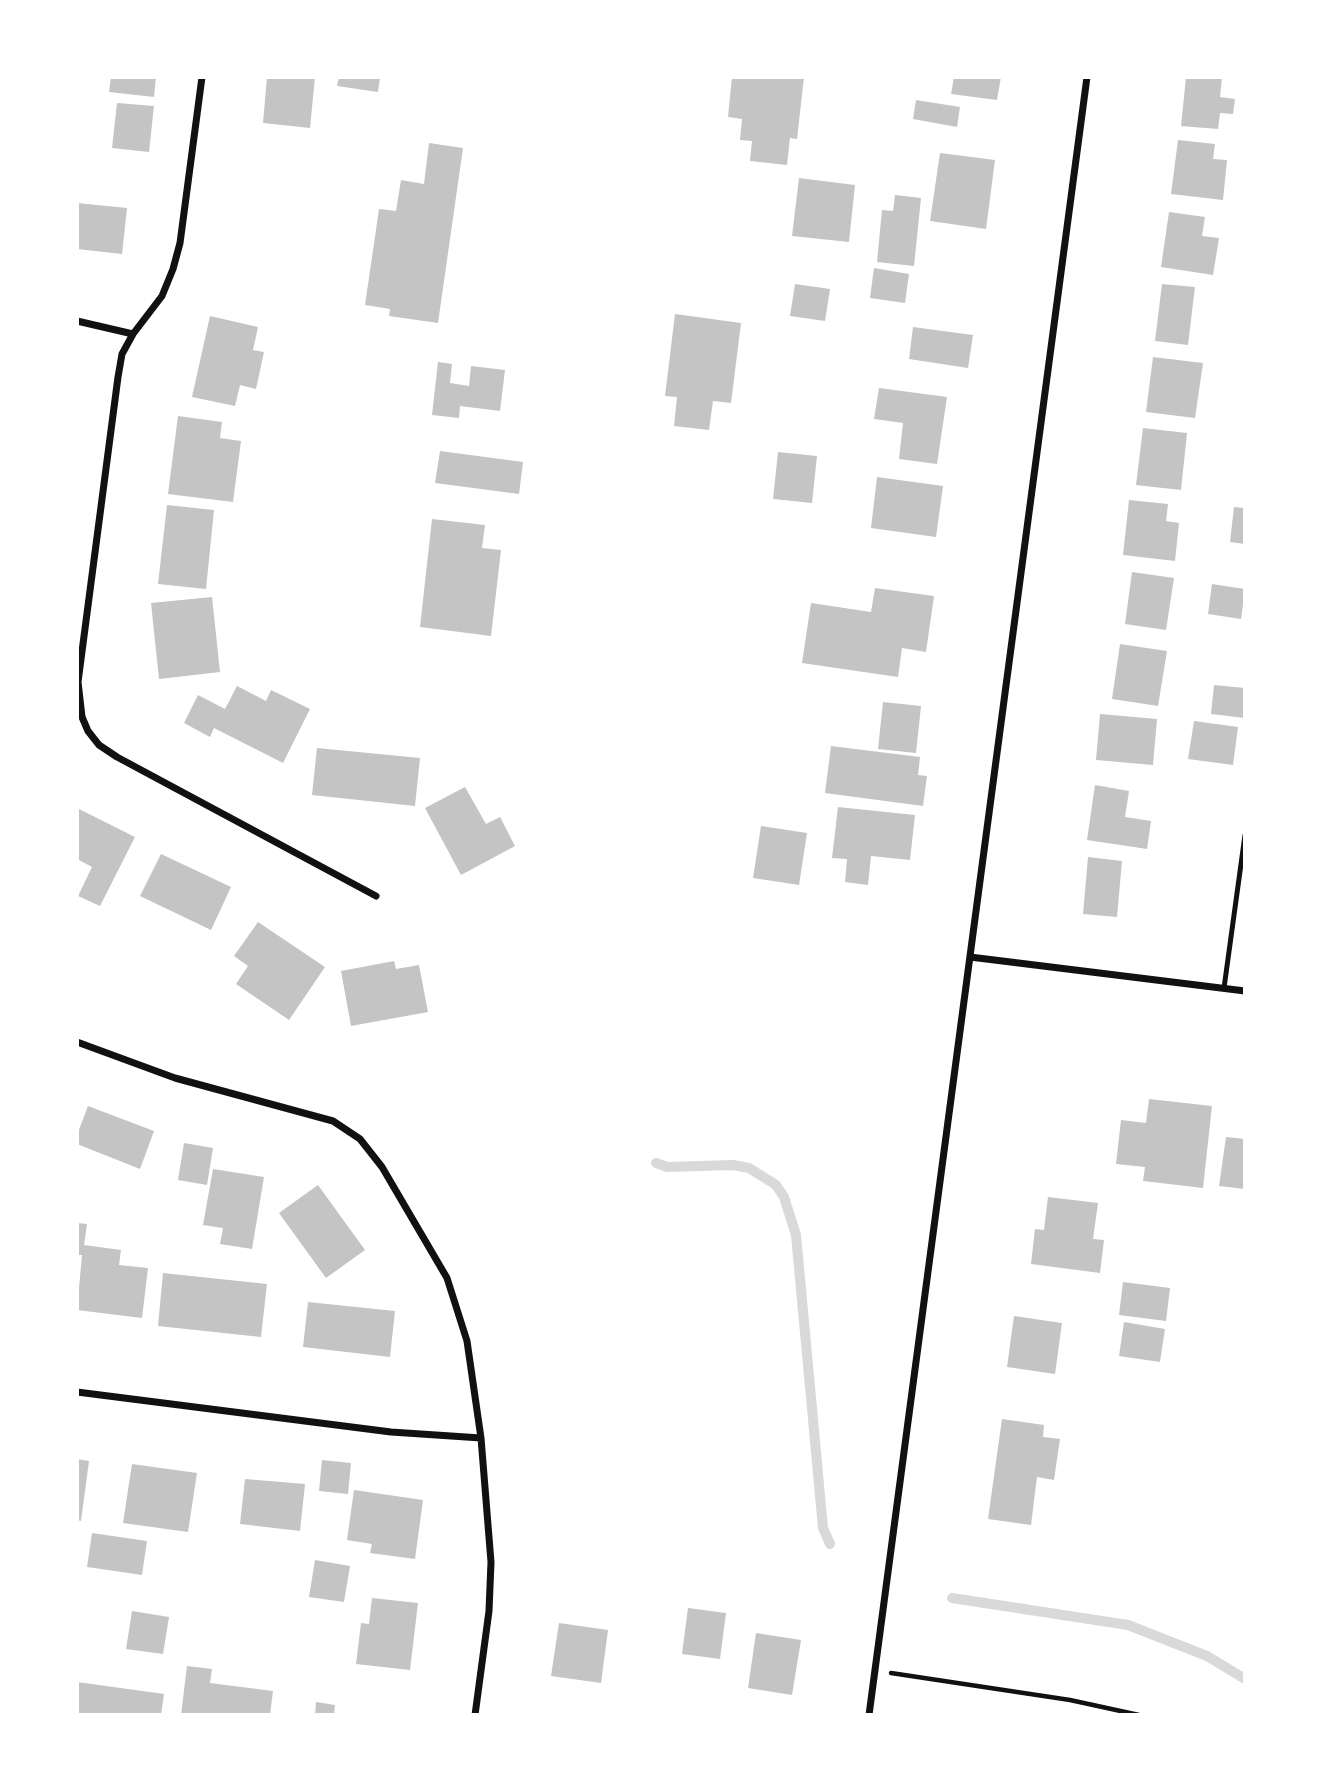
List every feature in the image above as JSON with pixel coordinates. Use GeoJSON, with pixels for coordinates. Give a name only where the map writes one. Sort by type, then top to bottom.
{"type":"FeatureCollection","features":[{"type":"Feature","properties":{"kind":"street"},"geometry":{"type":"LineString","coordinates":[[202,77],[180,243],[173,270],[162,296],[133,334],[122,354],[86,604],[79,701],[88,732],[99,745],[376,896]]}},
{"type":"Feature","properties":{"kind":"street"},"geometry":{"type":"LineString","coordinates":[[869,1715],[1087,77]]}},
{"type":"Feature","properties":{"kind":"street"},"geometry":{"type":"LineString","coordinates":[[77,321],[133,334]]}},
{"type":"Feature","properties":{"kind":"street"},"geometry":{"type":"LineString","coordinates":[[77,602],[86,604]]}},
{"type":"Feature","properties":{"kind":"street"},"geometry":{"type":"LineString","coordinates":[[970,957],[1245,990]]}},
{"type":"Feature","properties":{"kind":"street"},"geometry":{"type":"LineString","coordinates":[[77,1042],[175,1078],[333,1121],[360,1139],[382,1167],[447,1278],[467,1341],[481,1438],[491,1587],[475,1715]]}},
{"type":"Feature","properties":{"kind":"street"},"geometry":{"type":"LineString","coordinates":[[77,1392],[391,1432],[481,1438]]}},
{"type":"Feature","properties":{"kind":"lane"},"geometry":{"type":"LineString","coordinates":[[1224,988],[1245,835]]}},
{"type":"Feature","properties":{"kind":"path"},"geometry":{"type":"LineString","coordinates":[[876,1669],[913,1679],[1070,1700],[1139,1715]]}},
{"type":"Feature","properties":{"kind":"building"},"geometry":{"type":"Polygon","coordinates":[[[111,77],[156,77],[154,97],[109,92],[111,77]]]}},
{"type":"Feature","properties":{"kind":"building"},"geometry":{"type":"Polygon","coordinates":[[[267,77],[315,77],[310,128],[263,123],[267,77]]]}},
{"type":"Feature","properties":{"kind":"building"},"geometry":{"type":"Polygon","coordinates":[[[339,77],[380,77],[378,92],[337,86],[339,77]]]}},
{"type":"Feature","properties":{"kind":"building"},"geometry":{"type":"Polygon","coordinates":[[[732,77],[804,77],[797,139],[790,138],[787,165],[750,161],[752,141],[740,140],[742,119],[728,117],[732,77]]]}},
{"type":"Feature","properties":{"kind":"building"},"geometry":{"type":"Polygon","coordinates":[[[954,77],[1001,77],[997,100],[951,94],[954,77]]]}},
{"type":"Feature","properties":{"kind":"building"},"geometry":{"type":"Polygon","coordinates":[[[1186,77],[1222,77],[1220,97],[1235,99],[1233,114],[1220,113],[1218,129],[1181,126],[1186,77]]]}},
{"type":"Feature","properties":{"kind":"building"},"geometry":{"type":"Polygon","coordinates":[[[916,100],[960,107],[957,127],[913,119],[916,100]]]}},
{"type":"Feature","properties":{"kind":"building"},"geometry":{"type":"Polygon","coordinates":[[[117,103],[154,106],[149,152],[112,148],[117,103]]]}},
{"type":"Feature","properties":{"kind":"building"},"geometry":{"type":"Polygon","coordinates":[[[1178,140],[1215,144],[1213,159],[1227,160],[1223,200],[1171,194],[1178,140]]]}},
{"type":"Feature","properties":{"kind":"building"},"geometry":{"type":"Polygon","coordinates":[[[429,143],[463,148],[438,323],[389,316],[390,309],[365,305],[379,209],[396,211],[401,180],[424,184],[429,143]]]}},
{"type":"Feature","properties":{"kind":"building"},"geometry":{"type":"Polygon","coordinates":[[[940,153],[995,160],[986,229],[930,221],[940,153]]]}},
{"type":"Feature","properties":{"kind":"building"},"geometry":{"type":"Polygon","coordinates":[[[799,178],[855,185],[849,242],[792,236],[799,178]]]}},
{"type":"Feature","properties":{"kind":"building"},"geometry":{"type":"Polygon","coordinates":[[[895,195],[921,198],[914,266],[877,262],[882,210],[893,211],[895,195]]]}},
{"type":"Feature","properties":{"kind":"building"},"geometry":{"type":"Polygon","coordinates":[[[77,203],[127,208],[122,254],[77,249],[77,203]]]}},
{"type":"Feature","properties":{"kind":"building"},"geometry":{"type":"Polygon","coordinates":[[[1169,212],[1205,217],[1202,236],[1219,238],[1213,275],[1161,267],[1169,212]]]}},
{"type":"Feature","properties":{"kind":"building"},"geometry":{"type":"Polygon","coordinates":[[[874,268],[909,274],[905,303],[870,298],[874,268]]]}},
{"type":"Feature","properties":{"kind":"building"},"geometry":{"type":"Polygon","coordinates":[[[795,284],[830,289],[825,321],[790,316],[795,284]]]}},
{"type":"Feature","properties":{"kind":"building"},"geometry":{"type":"Polygon","coordinates":[[[1162,284],[1195,287],[1188,345],[1155,341],[1162,284]]]}},
{"type":"Feature","properties":{"kind":"building"},"geometry":{"type":"Polygon","coordinates":[[[675,314],[741,323],[731,403],[713,401],[709,430],[674,426],[677,397],[665,396],[675,314]]]}},
{"type":"Feature","properties":{"kind":"building"},"geometry":{"type":"Polygon","coordinates":[[[210,316],[258,327],[253,350],[264,352],[256,389],[240,385],[235,406],[192,397],[210,316]]]}},
{"type":"Feature","properties":{"kind":"building"},"geometry":{"type":"Polygon","coordinates":[[[913,327],[973,335],[968,368],[909,359],[913,327]]]}},
{"type":"Feature","properties":{"kind":"building"},"geometry":{"type":"Polygon","coordinates":[[[1153,357],[1203,363],[1195,418],[1146,412],[1153,357]]]}},
{"type":"Feature","properties":{"kind":"building"},"geometry":{"type":"Polygon","coordinates":[[[438,362],[452,364],[450,383],[469,386],[471,366],[505,370],[500,411],[460,406],[459,418],[432,415],[438,362]]]}},
{"type":"Feature","properties":{"kind":"building"},"geometry":{"type":"Polygon","coordinates":[[[879,388],[947,397],[937,464],[899,459],[903,423],[874,419],[879,388]]]}},
{"type":"Feature","properties":{"kind":"building"},"geometry":{"type":"Polygon","coordinates":[[[178,416],[222,422],[220,438],[241,441],[233,502],[168,494],[178,416]]]}},
{"type":"Feature","properties":{"kind":"building"},"geometry":{"type":"Polygon","coordinates":[[[1143,428],[1187,433],[1181,490],[1136,485],[1143,428]]]}},
{"type":"Feature","properties":{"kind":"building"},"geometry":{"type":"Polygon","coordinates":[[[440,451],[523,462],[519,494],[435,483],[440,451]]]}},
{"type":"Feature","properties":{"kind":"building"},"geometry":{"type":"Polygon","coordinates":[[[778,452],[817,456],[812,503],[773,499],[778,452]]]}},
{"type":"Feature","properties":{"kind":"building"},"geometry":{"type":"Polygon","coordinates":[[[877,477],[943,486],[936,537],[871,528],[877,477]]]}},
{"type":"Feature","properties":{"kind":"building"},"geometry":{"type":"Polygon","coordinates":[[[1129,500],[1168,504],[1166,521],[1179,523],[1175,561],[1123,555],[1129,500]]]}},
{"type":"Feature","properties":{"kind":"building"},"geometry":{"type":"Polygon","coordinates":[[[167,505],[214,510],[206,589],[158,584],[167,505]]]}},
{"type":"Feature","properties":{"kind":"building"},"geometry":{"type":"Polygon","coordinates":[[[1234,507],[1245,508],[1245,544],[1230,542],[1234,507]]]}},
{"type":"Feature","properties":{"kind":"building"},"geometry":{"type":"Polygon","coordinates":[[[432,519],[485,525],[482,548],[501,550],[491,636],[420,627],[432,519]]]}},
{"type":"Feature","properties":{"kind":"building"},"geometry":{"type":"Polygon","coordinates":[[[1132,572],[1174,578],[1166,630],[1125,624],[1132,572]]]}},
{"type":"Feature","properties":{"kind":"building"},"geometry":{"type":"Polygon","coordinates":[[[1212,584],[1245,589],[1241,619],[1208,614],[1212,584]]]}},
{"type":"Feature","properties":{"kind":"building"},"geometry":{"type":"Polygon","coordinates":[[[875,588],[934,596],[926,652],[902,648],[898,677],[802,663],[811,603],[871,612],[875,588]]]}},
{"type":"Feature","properties":{"kind":"building"},"geometry":{"type":"Polygon","coordinates":[[[212,597],[220,672],[159,679],[151,603],[212,597]]]}},
{"type":"Feature","properties":{"kind":"building"},"geometry":{"type":"Polygon","coordinates":[[[1120,644],[1167,651],[1158,706],[1112,699],[1120,644]]]}},
{"type":"Feature","properties":{"kind":"building"},"geometry":{"type":"Polygon","coordinates":[[[1214,685],[1245,688],[1245,718],[1211,714],[1214,685]]]}},
{"type":"Feature","properties":{"kind":"building"},"geometry":{"type":"Polygon","coordinates":[[[237,686],[266,701],[271,690],[310,709],[283,763],[214,728],[210,737],[184,723],[198,695],[225,709],[237,686]]]}},
{"type":"Feature","properties":{"kind":"building"},"geometry":{"type":"Polygon","coordinates":[[[883,702],[921,706],[916,753],[878,749],[883,702]]]}},
{"type":"Feature","properties":{"kind":"building"},"geometry":{"type":"Polygon","coordinates":[[[1100,714],[1157,719],[1153,765],[1096,760],[1100,714]]]}},
{"type":"Feature","properties":{"kind":"building"},"geometry":{"type":"Polygon","coordinates":[[[1194,721],[1238,727],[1233,765],[1188,759],[1194,721]]]}},
{"type":"Feature","properties":{"kind":"building"},"geometry":{"type":"Polygon","coordinates":[[[831,746],[920,757],[918,775],[927,776],[923,806],[825,793],[831,746]]]}},
{"type":"Feature","properties":{"kind":"building"},"geometry":{"type":"Polygon","coordinates":[[[317,748],[420,758],[415,806],[312,795],[317,748]]]}},
{"type":"Feature","properties":{"kind":"building"},"geometry":{"type":"Polygon","coordinates":[[[1095,785],[1129,791],[1125,817],[1151,821],[1147,849],[1087,840],[1095,785]]]}},
{"type":"Feature","properties":{"kind":"building"},"geometry":{"type":"Polygon","coordinates":[[[465,787],[486,824],[500,817],[515,846],[461,875],[425,808],[465,787]]]}},
{"type":"Feature","properties":{"kind":"building"},"geometry":{"type":"Polygon","coordinates":[[[838,807],[915,815],[910,860],[871,856],[868,885],[845,882],[847,859],[832,858],[838,807]]]}},
{"type":"Feature","properties":{"kind":"building"},"geometry":{"type":"Polygon","coordinates":[[[77,808],[135,837],[100,906],[78,896],[92,867],[77,859],[77,808]]]}},
{"type":"Feature","properties":{"kind":"building"},"geometry":{"type":"Polygon","coordinates":[[[761,826],[807,833],[799,885],[753,878],[761,826]]]}},
{"type":"Feature","properties":{"kind":"building"},"geometry":{"type":"Polygon","coordinates":[[[161,854],[231,887],[211,930],[140,896],[161,854]]]}},
{"type":"Feature","properties":{"kind":"building"},"geometry":{"type":"Polygon","coordinates":[[[1088,857],[1122,861],[1117,917],[1083,914],[1088,857]]]}},
{"type":"Feature","properties":{"kind":"building"},"geometry":{"type":"Polygon","coordinates":[[[258,922],[325,967],[289,1020],[236,984],[248,966],[234,956],[258,922]]]}},
{"type":"Feature","properties":{"kind":"building"},"geometry":{"type":"Polygon","coordinates":[[[394,961],[396,969],[419,965],[428,1012],[351,1026],[341,971],[394,961]]]}},
{"type":"Feature","properties":{"kind":"building"},"geometry":{"type":"Polygon","coordinates":[[[1149,1099],[1212,1106],[1203,1188],[1143,1181],[1145,1167],[1116,1164],[1121,1120],[1146,1123],[1149,1099]]]}},
{"type":"Feature","properties":{"kind":"building"},"geometry":{"type":"Polygon","coordinates":[[[88,1106],[154,1131],[140,1169],[77,1144],[77,1135],[88,1106]]]}},
{"type":"Feature","properties":{"kind":"building"},"geometry":{"type":"Polygon","coordinates":[[[1226,1137],[1245,1139],[1245,1189],[1219,1186],[1226,1137]]]}},
{"type":"Feature","properties":{"kind":"building"},"geometry":{"type":"Polygon","coordinates":[[[184,1143],[213,1148],[207,1185],[178,1180],[184,1143]]]}},
{"type":"Feature","properties":{"kind":"building"},"geometry":{"type":"Polygon","coordinates":[[[213,1169],[264,1177],[252,1249],[220,1244],[223,1228],[203,1225],[213,1169]]]}},
{"type":"Feature","properties":{"kind":"building"},"geometry":{"type":"Polygon","coordinates":[[[318,1185],[365,1250],[326,1278],[279,1213],[318,1185]]]}},
{"type":"Feature","properties":{"kind":"building"},"geometry":{"type":"Polygon","coordinates":[[[1048,1197],[1098,1203],[1093,1239],[1104,1240],[1100,1273],[1031,1264],[1035,1229],[1044,1230],[1048,1197]]]}},
{"type":"Feature","properties":{"kind":"building"},"geometry":{"type":"Polygon","coordinates":[[[77,1223],[87,1224],[84,1245],[121,1250],[119,1265],[148,1268],[142,1318],[77,1310],[82,1255],[77,1255],[77,1223]]]}},
{"type":"Feature","properties":{"kind":"building"},"geometry":{"type":"Polygon","coordinates":[[[163,1273],[267,1284],[261,1337],[158,1326],[163,1273]]]}},
{"type":"Feature","properties":{"kind":"building"},"geometry":{"type":"Polygon","coordinates":[[[1123,1282],[1170,1288],[1166,1321],[1119,1315],[1123,1282]]]}},
{"type":"Feature","properties":{"kind":"building"},"geometry":{"type":"Polygon","coordinates":[[[308,1302],[395,1311],[390,1357],[303,1347],[308,1302]]]}},
{"type":"Feature","properties":{"kind":"building"},"geometry":{"type":"Polygon","coordinates":[[[1014,1316],[1062,1323],[1055,1374],[1007,1367],[1014,1316]]]}},
{"type":"Feature","properties":{"kind":"building"},"geometry":{"type":"Polygon","coordinates":[[[1124,1322],[1165,1329],[1160,1362],[1119,1356],[1124,1322]]]}},
{"type":"Feature","properties":{"kind":"building"},"geometry":{"type":"Polygon","coordinates":[[[1002,1419],[1044,1425],[1043,1437],[1060,1439],[1054,1480],[1037,1477],[1031,1525],[988,1519],[1002,1419]]]}},
{"type":"Feature","properties":{"kind":"building"},"geometry":{"type":"Polygon","coordinates":[[[77,1459],[89,1461],[81,1521],[77,1520],[77,1459]]]}},
{"type":"Feature","properties":{"kind":"building"},"geometry":{"type":"Polygon","coordinates":[[[322,1460],[351,1463],[348,1494],[319,1491],[322,1460]]]}},
{"type":"Feature","properties":{"kind":"building"},"geometry":{"type":"Polygon","coordinates":[[[132,1464],[197,1473],[188,1532],[123,1523],[132,1464]]]}},
{"type":"Feature","properties":{"kind":"building"},"geometry":{"type":"Polygon","coordinates":[[[245,1479],[305,1484],[300,1531],[240,1524],[245,1479]]]}},
{"type":"Feature","properties":{"kind":"building"},"geometry":{"type":"Polygon","coordinates":[[[354,1490],[423,1500],[415,1559],[370,1553],[372,1544],[347,1540],[354,1490]]]}},
{"type":"Feature","properties":{"kind":"building"},"geometry":{"type":"Polygon","coordinates":[[[92,1533],[147,1541],[142,1575],[87,1567],[92,1533]]]}},
{"type":"Feature","properties":{"kind":"building"},"geometry":{"type":"Polygon","coordinates":[[[315,1560],[350,1566],[344,1602],[309,1597],[315,1560]]]}},
{"type":"Feature","properties":{"kind":"building"},"geometry":{"type":"Polygon","coordinates":[[[372,1598],[418,1603],[410,1670],[356,1664],[361,1623],[369,1624],[372,1598]]]}},
{"type":"Feature","properties":{"kind":"building"},"geometry":{"type":"Polygon","coordinates":[[[688,1608],[726,1613],[720,1659],[682,1654],[688,1608]]]}},
{"type":"Feature","properties":{"kind":"building"},"geometry":{"type":"Polygon","coordinates":[[[132,1611],[169,1617],[163,1654],[126,1649],[132,1611]]]}},
{"type":"Feature","properties":{"kind":"building"},"geometry":{"type":"Polygon","coordinates":[[[559,1623],[608,1630],[601,1683],[551,1676],[559,1623]]]}},
{"type":"Feature","properties":{"kind":"building"},"geometry":{"type":"Polygon","coordinates":[[[756,1633],[801,1640],[792,1695],[748,1688],[756,1633]]]}},
{"type":"Feature","properties":{"kind":"building"},"geometry":{"type":"Polygon","coordinates":[[[187,1666],[212,1669],[210,1683],[273,1691],[270,1715],[181,1715],[187,1666]]]}},
{"type":"Feature","properties":{"kind":"building"},"geometry":{"type":"Polygon","coordinates":[[[77,1682],[164,1694],[161,1715],[77,1715],[77,1682]]]}},
{"type":"Feature","properties":{"kind":"building"},"geometry":{"type":"Polygon","coordinates":[[[316,1702],[335,1705],[334,1715],[315,1715],[316,1702]]]}},
{"type":"Feature","properties":{"kind":"waterway"},"geometry":{"type":"LineString","coordinates":[[656,1163],[667,1167],[733,1165],[749,1168],[776,1185],[784,1197],[796,1235],[823,1528],[830,1544]]}},
{"type":"Feature","properties":{"kind":"waterway"},"geometry":{"type":"LineString","coordinates":[[952,1598],[1128,1625],[1207,1656],[1245,1679]]}}]}
